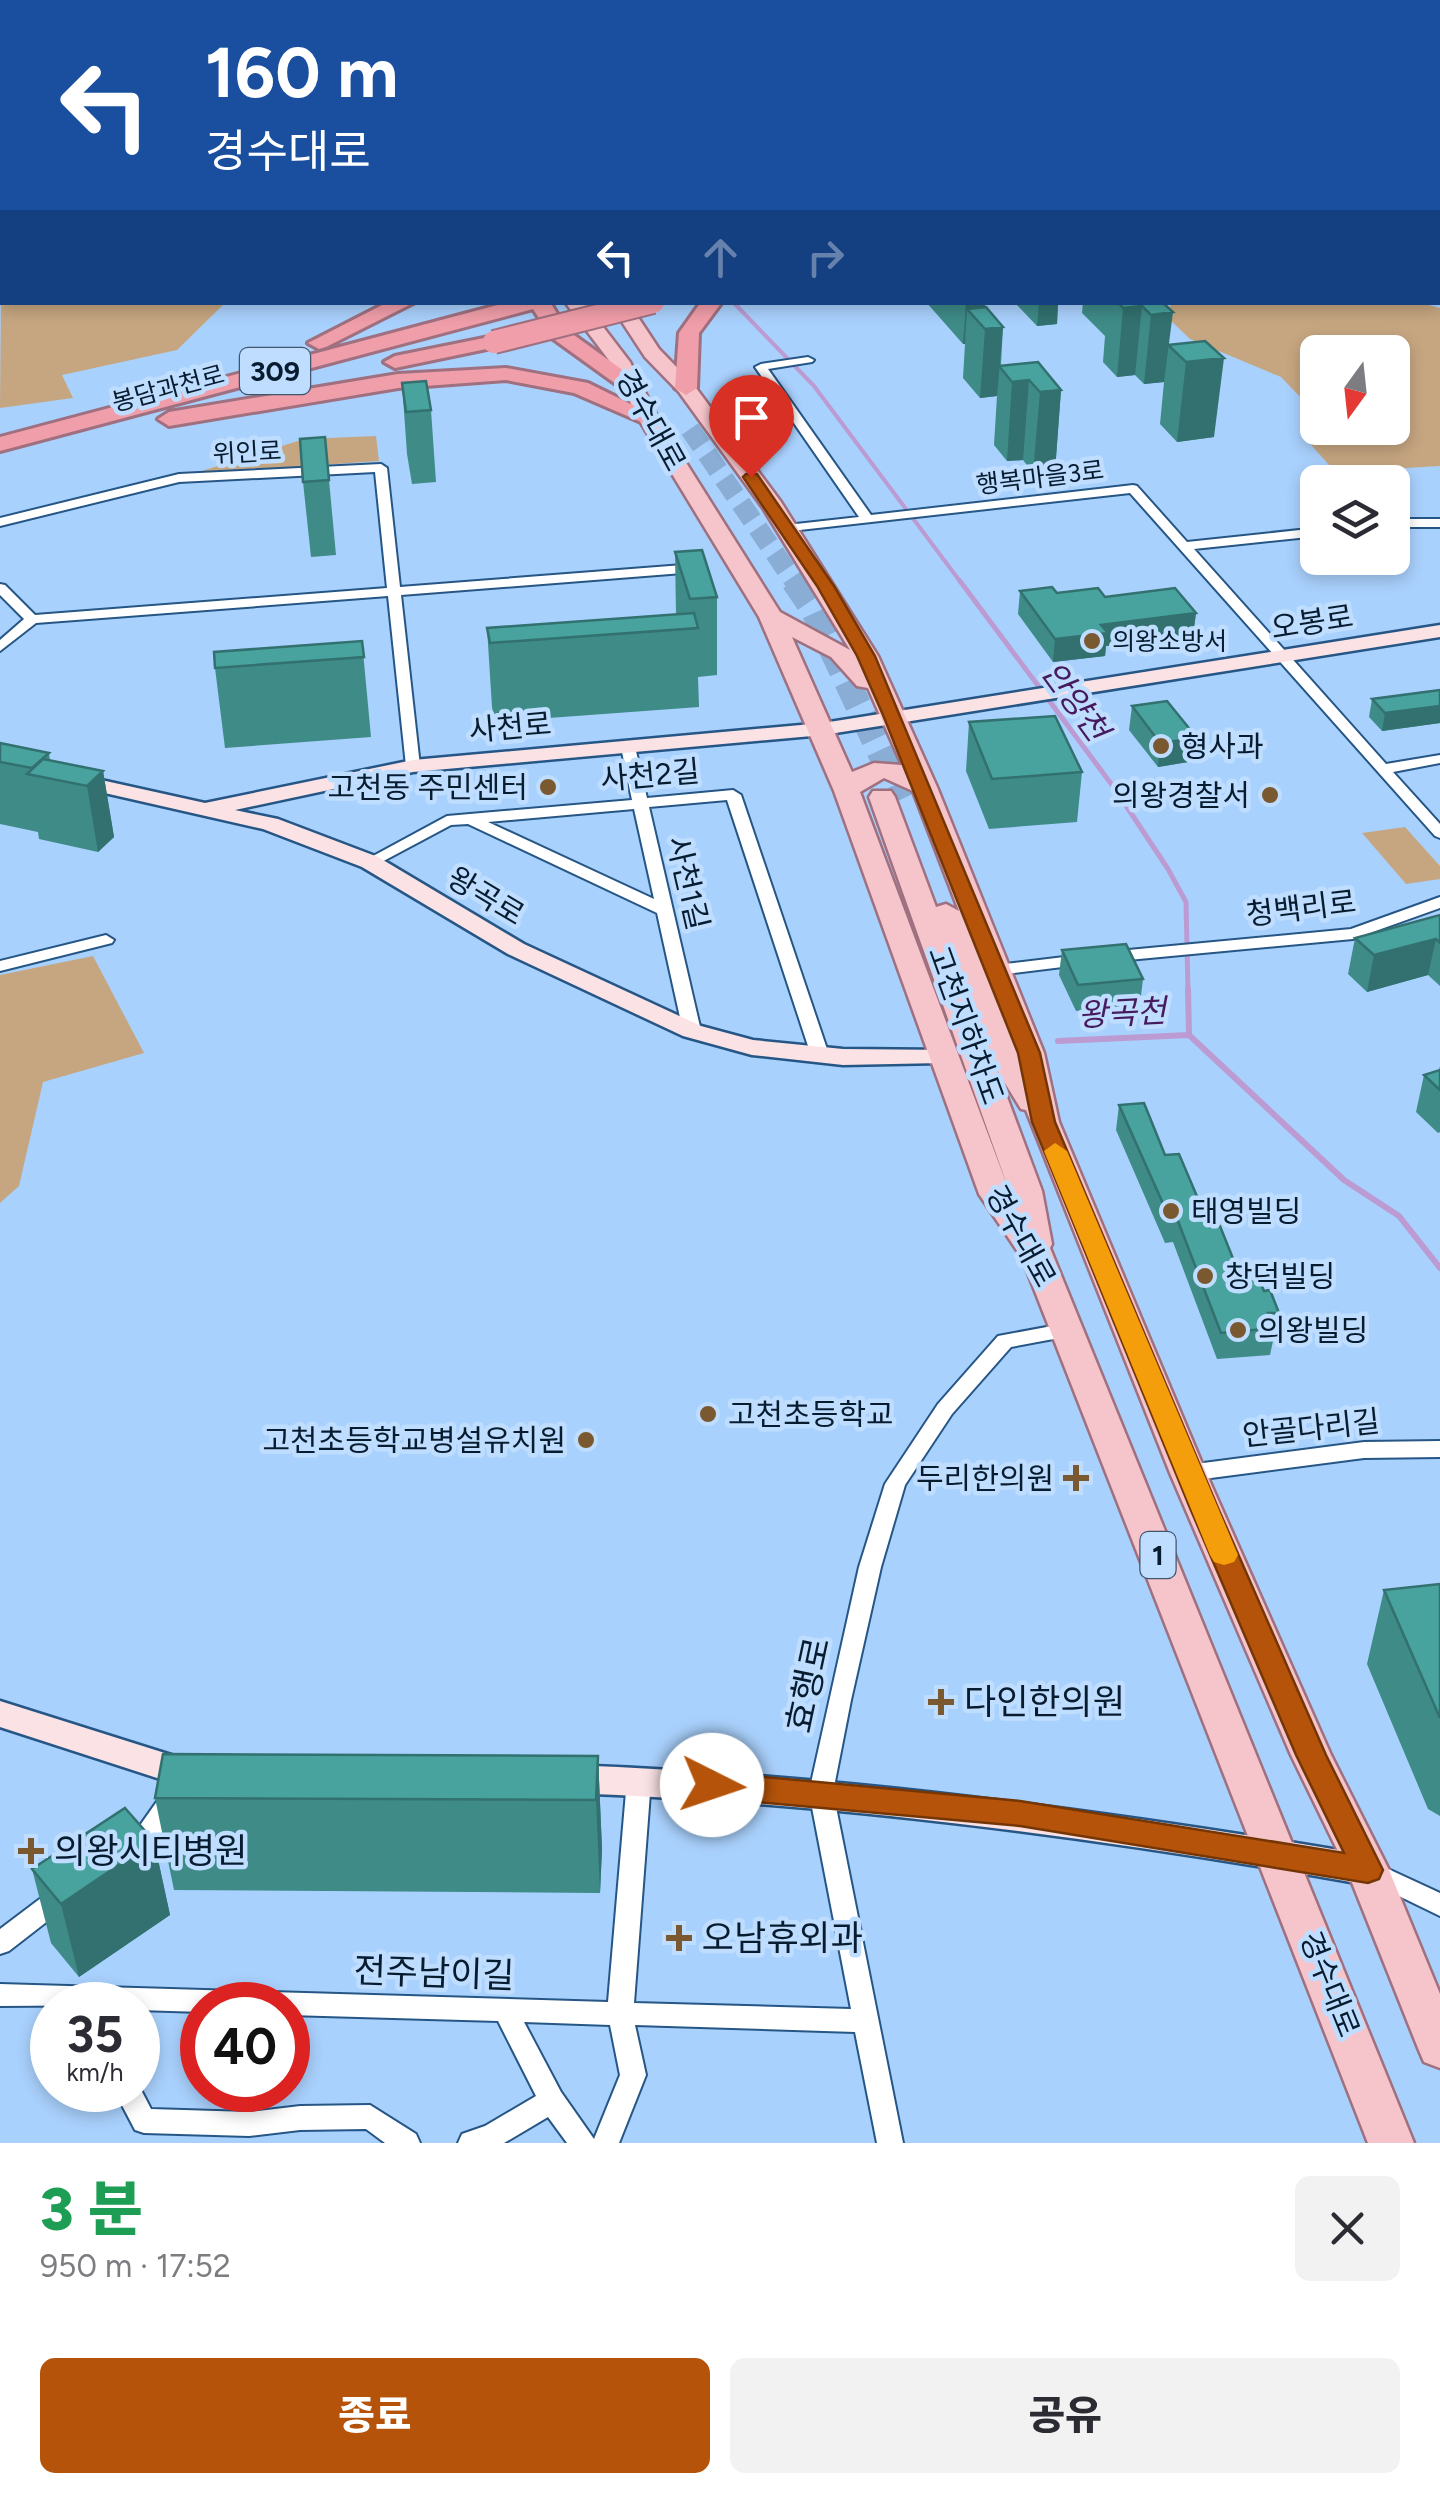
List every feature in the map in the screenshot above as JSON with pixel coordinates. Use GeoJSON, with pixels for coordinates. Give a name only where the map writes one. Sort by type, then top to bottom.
{"type":"FeatureCollection","features":[{"type":"Feature","properties":{"kind":"highway"},"geometry":{"type":"LineString","coordinates":[[66,426],[269,362],[344,333],[399,305]]}},
{"type":"Feature","properties":{"kind":"highway","name":"봉담과천로"},"geometry":{"type":"LineString","coordinates":[[0,463],[283,385],[529,305]]}},
{"type":"Feature","properties":{"kind":"highway"},"geometry":{"type":"LineString","coordinates":[[540,305],[559,334],[624,372]]}},
{"type":"Feature","properties":{"kind":"highway","name":"봉담과천로"},"geometry":{"type":"LineString","coordinates":[[0,444],[308,363],[562,305]]}},
{"type":"Feature","properties":{"kind":"highway"},"geometry":{"type":"LineString","coordinates":[[489,319],[624,305]]}},
{"type":"Feature","properties":{"kind":"highway"},"geometry":{"type":"LineString","coordinates":[[686,388],[688,332],[706,308]]}},
{"type":"Feature","properties":{"kind":"highway"},"geometry":{"type":"LineString","coordinates":[[150,422],[398,380],[506,374],[580,388],[648,418]]}},
{"type":"Feature","properties":{"kind":"main road","name":"경수대로"},"geometry":{"type":"LineString","coordinates":[[580,305],[771,617],[823,728],[994,1194],[1038,1256],[1391,2143]]}},
{"type":"Feature","properties":{"kind":"main road","name":"경수대로"},"geometry":{"type":"LineString","coordinates":[[620,305],[788,529],[874,673],[892,715],[902,794],[997,970],[1029,1053],[1044,1122],[1188,1473],[1311,1755],[1368,1870],[1437,2034]]}},
{"type":"Feature","properties":{"kind":"main road","name":"1"},"geometry":{"type":"LineString","coordinates":[[624,372],[653,396],[684,431],[652,352]]}},
{"type":"Feature","properties":{"kind":"main road"},"geometry":{"type":"LineString","coordinates":[[771,617],[839,652],[863,681],[872,681],[874,673]]}},
{"type":"Feature","properties":{"kind":"main road"},"geometry":{"type":"LineString","coordinates":[[847,791],[858,776],[879,768],[911,776],[902,794]]}},
{"type":"Feature","properties":{"kind":"main road","name":"고천지하차도"},"geometry":{"type":"LineString","coordinates":[[902,794],[998,1048],[1044,1122]]}},
{"type":"Feature","properties":{"kind":"main road","name":"고천지하차도"},"geometry":{"type":"LineString","coordinates":[[902,794],[1026,1191],[1038,1256]]}},
{"type":"Feature","properties":{"kind":"street"},"geometry":{"type":"LineString","coordinates":[[808,360],[761,366],[868,520]]}},
{"type":"Feature","properties":{"kind":"street","name":"위인로"},"geometry":{"type":"LineString","coordinates":[[0,522],[179,478],[381,468],[413,766]]}},
{"type":"Feature","properties":{"kind":"street","name":"행복마을3로"},"geometry":{"type":"LineString","coordinates":[[788,529],[1133,488],[1440,832]]}},
{"type":"Feature","properties":{"kind":"street"},"geometry":{"type":"LineString","coordinates":[[1410,524],[1440,523]]}},
{"type":"Feature","properties":{"kind":"street"},"geometry":{"type":"LineString","coordinates":[[1186,546],[1300,534]]}},
{"type":"Feature","properties":{"kind":"street"},"geometry":{"type":"LineString","coordinates":[[0,648],[32,619],[683,570]]}},
{"type":"Feature","properties":{"kind":"street"},"geometry":{"type":"LineString","coordinates":[[0,588],[32,619]]}},
{"type":"Feature","properties":{"kind":"street","name":"오봉로"},"geometry":{"type":"LineString","coordinates":[[892,715],[1281,658],[1440,630]]}},
{"type":"Feature","properties":{"kind":"street"},"geometry":{"type":"LineString","coordinates":[[823,728],[892,715]]}},
{"type":"Feature","properties":{"kind":"street","name":"사천로"},"geometry":{"type":"LineString","coordinates":[[206,808],[413,766],[823,728]]}},
{"type":"Feature","properties":{"kind":"street","name":"사천1길"},"geometry":{"type":"LineString","coordinates":[[628,747],[692,1031]]}},
{"type":"Feature","properties":{"kind":"street"},"geometry":{"type":"LineString","coordinates":[[1382,769],[1440,760]]}},
{"type":"Feature","properties":{"kind":"street","name":"왕곡로"},"geometry":{"type":"LineString","coordinates":[[56,776],[270,824],[370,862],[516,949],[692,1031],[752,1047],[820,1055],[942,1055]]}},
{"type":"Feature","properties":{"kind":"street","name":"사천2길"},"geometry":{"type":"LineString","coordinates":[[370,862],[447,820],[733,795],[820,1055]]}},
{"type":"Feature","properties":{"kind":"street"},"geometry":{"type":"LineString","coordinates":[[470,819],[666,911]]}},
{"type":"Feature","properties":{"kind":"street","name":"청백리로"},"geometry":{"type":"LineString","coordinates":[[997,970],[1144,952],[1353,934],[1440,902]]}},
{"type":"Feature","properties":{"kind":"street"},"geometry":{"type":"LineString","coordinates":[[0,966],[106,940]]}},
{"type":"Feature","properties":{"kind":"street","name":"효행로"},"geometry":{"type":"LineString","coordinates":[[890,2143],[821,1792],[870,1568],[895,1484],[945,1410],[1005,1341],[1068,1330]]}},
{"type":"Feature","properties":{"kind":"street","name":"안골다리길"},"geometry":{"type":"LineString","coordinates":[[1188,1473],[1364,1450],[1440,1449]]}},
{"type":"Feature","properties":{"kind":"street"},"geometry":{"type":"LineString","coordinates":[[0,1714],[188,1776],[224,1776]]}},
{"type":"Feature","properties":{"kind":"street"},"geometry":{"type":"LineString","coordinates":[[104,1865],[149,1832],[188,1776]]}},
{"type":"Feature","properties":{"kind":"street"},"geometry":{"type":"LineString","coordinates":[[534,1778],[639,1780],[821,1792],[1020,1814],[1368,1870],[1440,1906]]}},
{"type":"Feature","properties":{"kind":"street"},"geometry":{"type":"LineString","coordinates":[[606,2143],[633,2076],[620,2013],[639,1780]]}},
{"type":"Feature","properties":{"kind":"street"},"geometry":{"type":"LineString","coordinates":[[0,1943],[75,1887]]}},
{"type":"Feature","properties":{"kind":"street","name":"전주남이길"},"geometry":{"type":"LineString","coordinates":[[0,1995],[30,1997]]}},
{"type":"Feature","properties":{"kind":"street","name":"전주남이길"},"geometry":{"type":"LineString","coordinates":[[160,2003],[866,2021]]}},
{"type":"Feature","properties":{"kind":"street"},"geometry":{"type":"LineString","coordinates":[[505,2010],[552,2102],[583,2143]]}},
{"type":"Feature","properties":{"kind":"street"},"geometry":{"type":"LineString","coordinates":[[472,2143],[552,2102]]}},
{"type":"Feature","properties":{"kind":"street"},"geometry":{"type":"LineString","coordinates":[[138,2112],[144,2122],[249,2124],[300,2118],[370,2117],[407,2143]]}},
{"type":"Feature","properties":{"kind":"shaded area"},"geometry":{"type":"Polygon","coordinates":[[[1,305],[223,305],[177,350],[62,375],[73,398],[0,408],[1,305]]]}},
{"type":"Feature","properties":{"kind":"shaded area"},"geometry":{"type":"Polygon","coordinates":[[[1171,305],[1440,308],[1440,466],[1329,465],[1311,445],[1410,445],[1410,335],[1300,335],[1300,397],[1281,377],[1190,339],[1166,316],[1171,305]]]}},
{"type":"Feature","properties":{"kind":"shaded area"},"geometry":{"type":"Polygon","coordinates":[[[376,436],[379,461],[192,474],[304,439],[376,436]]]}},
{"type":"Feature","properties":{"kind":"shaded area"},"geometry":{"type":"Polygon","coordinates":[[[1405,827],[1440,866],[1440,879],[1406,884],[1362,833],[1405,827]]]}},
{"type":"Feature","properties":{"kind":"shaded area"},"geometry":{"type":"Polygon","coordinates":[[[93,956],[144,1053],[43,1082],[19,1186],[0,1203],[0,975],[93,956]]]}},
{"type":"Feature","properties":{"kind":"building"},"geometry":{"type":"Polygon","coordinates":[[[1120,305],[1165,305],[1173,312],[1151,315],[1142,306],[1120,305]]]}},
{"type":"Feature","properties":{"kind":"building"},"geometry":{"type":"Polygon","coordinates":[[[986,307],[1003,327],[985,329],[967,309],[986,307]]]}},
{"type":"Feature","properties":{"kind":"building"},"geometry":{"type":"Polygon","coordinates":[[[1205,341],[1224,358],[1186,362],[1168,345],[1205,341]]]}},
{"type":"Feature","properties":{"kind":"building"},"geometry":{"type":"Polygon","coordinates":[[[1038,362],[1061,390],[1040,392],[1029,380],[1012,382],[999,366],[1038,362]]]}},
{"type":"Feature","properties":{"kind":"building"},"geometry":{"type":"Polygon","coordinates":[[[426,381],[431,410],[406,412],[402,383],[426,381]]]}},
{"type":"Feature","properties":{"kind":"building"},"geometry":{"type":"Polygon","coordinates":[[[325,437],[329,480],[303,482],[300,439],[325,437]]]}},
{"type":"Feature","properties":{"kind":"building"},"geometry":{"type":"Polygon","coordinates":[[[702,550],[717,597],[690,599],[675,552],[702,550]]]}},
{"type":"Feature","properties":{"kind":"building"},"geometry":{"type":"Polygon","coordinates":[[[1052,587],[1057,593],[1098,588],[1105,597],[1175,588],[1196,613],[1101,625],[1108,633],[1055,639],[1020,591],[1052,587]]]}},
{"type":"Feature","properties":{"kind":"building"},"geometry":{"type":"Polygon","coordinates":[[[694,613],[698,628],[490,643],[487,628],[694,613]]]}},
{"type":"Feature","properties":{"kind":"building"},"geometry":{"type":"Polygon","coordinates":[[[362,641],[364,657],[215,668],[214,652],[362,641]]]}},
{"type":"Feature","properties":{"kind":"building"},"geometry":{"type":"Polygon","coordinates":[[[1440,690],[1440,706],[1385,713],[1372,699],[1440,690]]]}},
{"type":"Feature","properties":{"kind":"building"},"geometry":{"type":"Polygon","coordinates":[[[1167,701],[1197,738],[1160,743],[1132,706],[1167,701]]]}},
{"type":"Feature","properties":{"kind":"building"},"geometry":{"type":"Polygon","coordinates":[[[1055,716],[1082,772],[992,779],[969,722],[1055,716]]]}},
{"type":"Feature","properties":{"kind":"building"},"geometry":{"type":"Polygon","coordinates":[[[0,743],[49,753],[32,768],[0,762],[0,743]]]}},
{"type":"Feature","properties":{"kind":"building"},"geometry":{"type":"Polygon","coordinates":[[[43,759],[103,771],[87,786],[27,774],[43,759]]]}},
{"type":"Feature","properties":{"kind":"building"},"geometry":{"type":"Polygon","coordinates":[[[1440,915],[1440,943],[1436,939],[1374,955],[1355,938],[1440,915]]]}},
{"type":"Feature","properties":{"kind":"building"},"geometry":{"type":"Polygon","coordinates":[[[1126,944],[1143,979],[1078,985],[1062,950],[1126,944]]]}},
{"type":"Feature","properties":{"kind":"building"},"geometry":{"type":"Polygon","coordinates":[[[1440,1070],[1440,1090],[1424,1075],[1440,1070]]]}},
{"type":"Feature","properties":{"kind":"building"},"geometry":{"type":"Polygon","coordinates":[[[1144,1103],[1165,1155],[1179,1154],[1210,1227],[1220,1226],[1238,1271],[1255,1270],[1264,1291],[1270,1290],[1279,1313],[1268,1313],[1275,1328],[1221,1333],[1176,1216],[1169,1217],[1119,1105],[1144,1103]]]}},
{"type":"Feature","properties":{"kind":"building"},"geometry":{"type":"Polygon","coordinates":[[[1440,1584],[1440,1718],[1384,1590],[1440,1584]]]}},
{"type":"Feature","properties":{"kind":"building"},"geometry":{"type":"Polygon","coordinates":[[[163,1754],[598,1756],[596,1800],[155,1798],[163,1754]]]}},
{"type":"Feature","properties":{"kind":"building"},"geometry":{"type":"Polygon","coordinates":[[[125,1808],[154,1841],[61,1904],[32,1869],[125,1808]]]}},
{"type":"Feature","properties":{"kind":"waterway","name":"안양천"},"geometry":{"type":"LineString","coordinates":[[736,305],[814,386],[962,584]]}},
{"type":"Feature","properties":{"kind":"waterway","name":"안양천"},"geometry":{"type":"LineString","coordinates":[[960,581],[1115,789],[1168,869],[1186,902],[1188,991]]}},
{"type":"Feature","properties":{"kind":"waterway","name":"안양천"},"geometry":{"type":"LineString","coordinates":[[1188,989],[1189,1035]]}},
{"type":"Feature","properties":{"kind":"waterway","name":"왕곡천"},"geometry":{"type":"LineString","coordinates":[[1058,1041],[1189,1035]]}},
{"type":"Feature","properties":{"kind":"waterway","name":"안양천"},"geometry":{"type":"LineString","coordinates":[[1189,1035],[1344,1180],[1399,1216],[1440,1268]]}},
{"type":"Feature","properties":{"kind":"tunnel"},"geometry":{"type":"LineString","coordinates":[[690,429],[796,584]]}},
{"type":"Feature","properties":{"kind":"tunnel"},"geometry":{"type":"LineString","coordinates":[[794,581],[813,609],[902,799]]}},
{"type":"Feature","properties":{"kind":"slow traffic"},"geometry":{"type":"LineString","coordinates":[[1055,1151],[1224,1555]]}},
{"type":"Feature","properties":{"kind":"place","name":"의왕소방서"},"geometry":{"type":"Point","coordinates":[1092,641]}},
{"type":"Feature","properties":{"kind":"place","name":"형사과"},"geometry":{"type":"Point","coordinates":[1161,746]}},
{"type":"Feature","properties":{"kind":"place","name":"고천동 주민센터"},"geometry":{"type":"Point","coordinates":[548,787]}},
{"type":"Feature","properties":{"kind":"place","name":"의왕경찰서"},"geometry":{"type":"Point","coordinates":[1270,795]}},
{"type":"Feature","properties":{"kind":"place","name":"태영빌딩"},"geometry":{"type":"Point","coordinates":[1171,1211]}},
{"type":"Feature","properties":{"kind":"place","name":"창덕빌딩"},"geometry":{"type":"Point","coordinates":[1205,1276]}},
{"type":"Feature","properties":{"kind":"place","name":"의왕빌딩"},"geometry":{"type":"Point","coordinates":[1238,1330]}},
{"type":"Feature","properties":{"kind":"place","name":"고천초등학교"},"geometry":{"type":"Point","coordinates":[708,1414]}},
{"type":"Feature","properties":{"kind":"place","name":"고천초등학교병설유치원"},"geometry":{"type":"Point","coordinates":[586,1440]}},
{"type":"Feature","properties":{"kind":"place","name":"두리한의원"},"geometry":{"type":"Point","coordinates":[1076,1478]}},
{"type":"Feature","properties":{"kind":"place","name":"다인한의원"},"geometry":{"type":"Point","coordinates":[941,1702]}},
{"type":"Feature","properties":{"kind":"place","name":"의왕시티병원"},"geometry":{"type":"Point","coordinates":[31,1851]}},
{"type":"Feature","properties":{"kind":"place","name":"오남휴외과"},"geometry":{"type":"Point","coordinates":[679,1938]}},
{"type":"Feature","properties":{"kind":"route"},"geometry":{"type":"LineString","coordinates":[[712,1785],[821,1792],[1020,1814],[1368,1870],[1311,1755],[1204,1508],[1044,1122],[1029,1053],[924,787],[866,656],[825,586],[751,477]]}}]}
